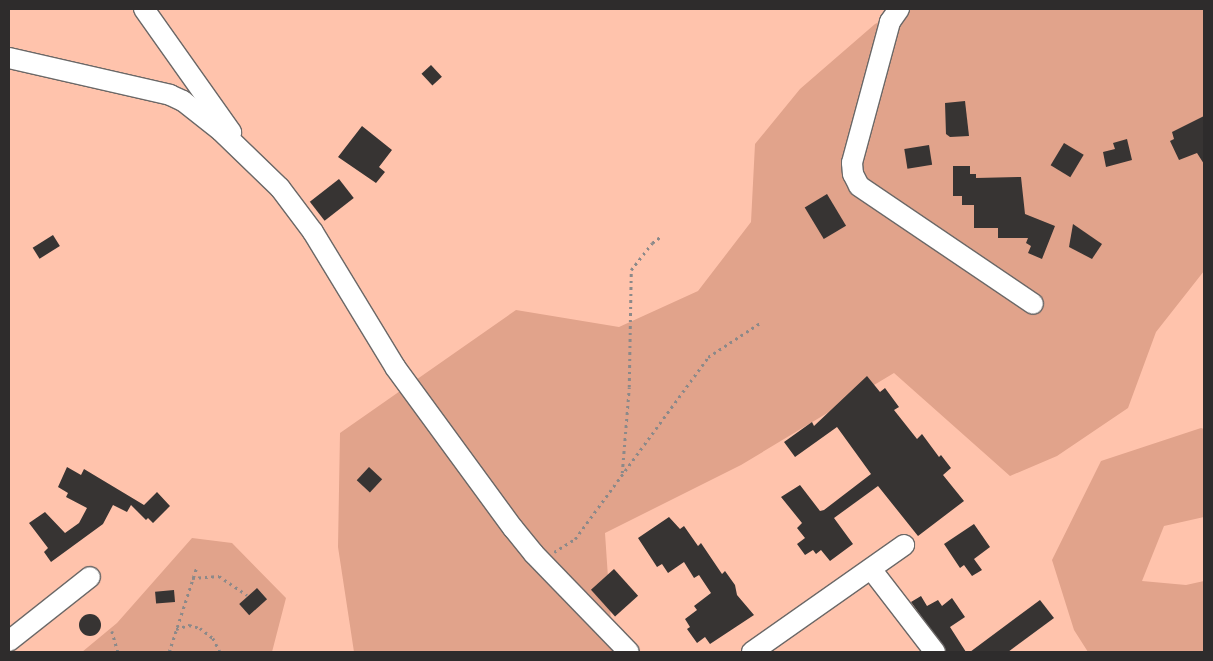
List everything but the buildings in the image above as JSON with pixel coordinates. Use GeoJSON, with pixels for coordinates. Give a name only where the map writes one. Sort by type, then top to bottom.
{"type":"FeatureCollection","features":[{"type":"Feature","properties":{"kind":"street"},"geometry":{"type":"LineString","coordinates":[[144,9],[254,164]]}},
{"type":"Feature","properties":{"kind":"street"},"geometry":{"type":"LineString","coordinates":[[899,9],[890,22],[852,163],[853,174],[859,186],[1033,304]]}},
{"type":"Feature","properties":{"kind":"street"},"geometry":{"type":"LineString","coordinates":[[9,58],[176,98],[221,131],[280,188],[313,232],[395,367],[540,560],[629,652]]}},
{"type":"Feature","properties":{"kind":"street"},"geometry":{"type":"LineString","coordinates":[[752,652],[904,545]]}},
{"type":"Feature","properties":{"kind":"street"},"geometry":{"type":"LineString","coordinates":[[871,569],[935,652]]}},
{"type":"Feature","properties":{"kind":"street"},"geometry":{"type":"LineString","coordinates":[[9,641],[90,577]]}},
{"type":"Feature","properties":{"kind":"path"},"geometry":{"type":"LineString","coordinates":[[622,475],[629,387],[632,270],[660,237]]}},
{"type":"Feature","properties":{"kind":"path"},"geometry":{"type":"LineString","coordinates":[[540,560],[575,540],[708,357],[760,323]]}},
{"type":"Feature","properties":{"kind":"path"},"geometry":{"type":"LineString","coordinates":[[169,652],[190,580],[197,566]]}},
{"type":"Feature","properties":{"kind":"path"},"geometry":{"type":"LineString","coordinates":[[190,580],[194,576],[219,576],[247,595]]}},
{"type":"Feature","properties":{"kind":"path"},"geometry":{"type":"LineString","coordinates":[[176,629],[189,625],[200,628],[213,638],[220,652]]}},
{"type":"Feature","properties":{"kind":"path"},"geometry":{"type":"LineString","coordinates":[[112,631],[118,652]]}},
{"type":"Feature","properties":{"kind":"shaded area"},"geometry":{"type":"Polygon","coordinates":[[[9,9],[1204,9],[1204,652],[9,652],[9,9]]]}},
{"type":"Feature","properties":{"kind":"shaded area"},"geometry":{"type":"Polygon","coordinates":[[[906,9],[1204,9],[1204,271],[1156,332],[1128,408],[1057,456],[1010,476],[894,373],[741,465],[605,533],[613,652],[354,652],[338,547],[340,433],[516,310],[619,327],[698,291],[751,222],[755,144],[800,89],[875,24],[906,9]]]}},
{"type":"Feature","properties":{"kind":"shaded area"},"geometry":{"type":"Polygon","coordinates":[[[1201,428],[1204,429],[1204,517],[1164,526],[1142,581],[1186,585],[1204,581],[1204,652],[1088,652],[1074,630],[1052,560],[1101,461],[1201,428]]]}},
{"type":"Feature","properties":{"kind":"shaded area"},"geometry":{"type":"Polygon","coordinates":[[[192,538],[232,543],[286,598],[272,652],[82,652],[117,623],[192,538]]]}}]}
